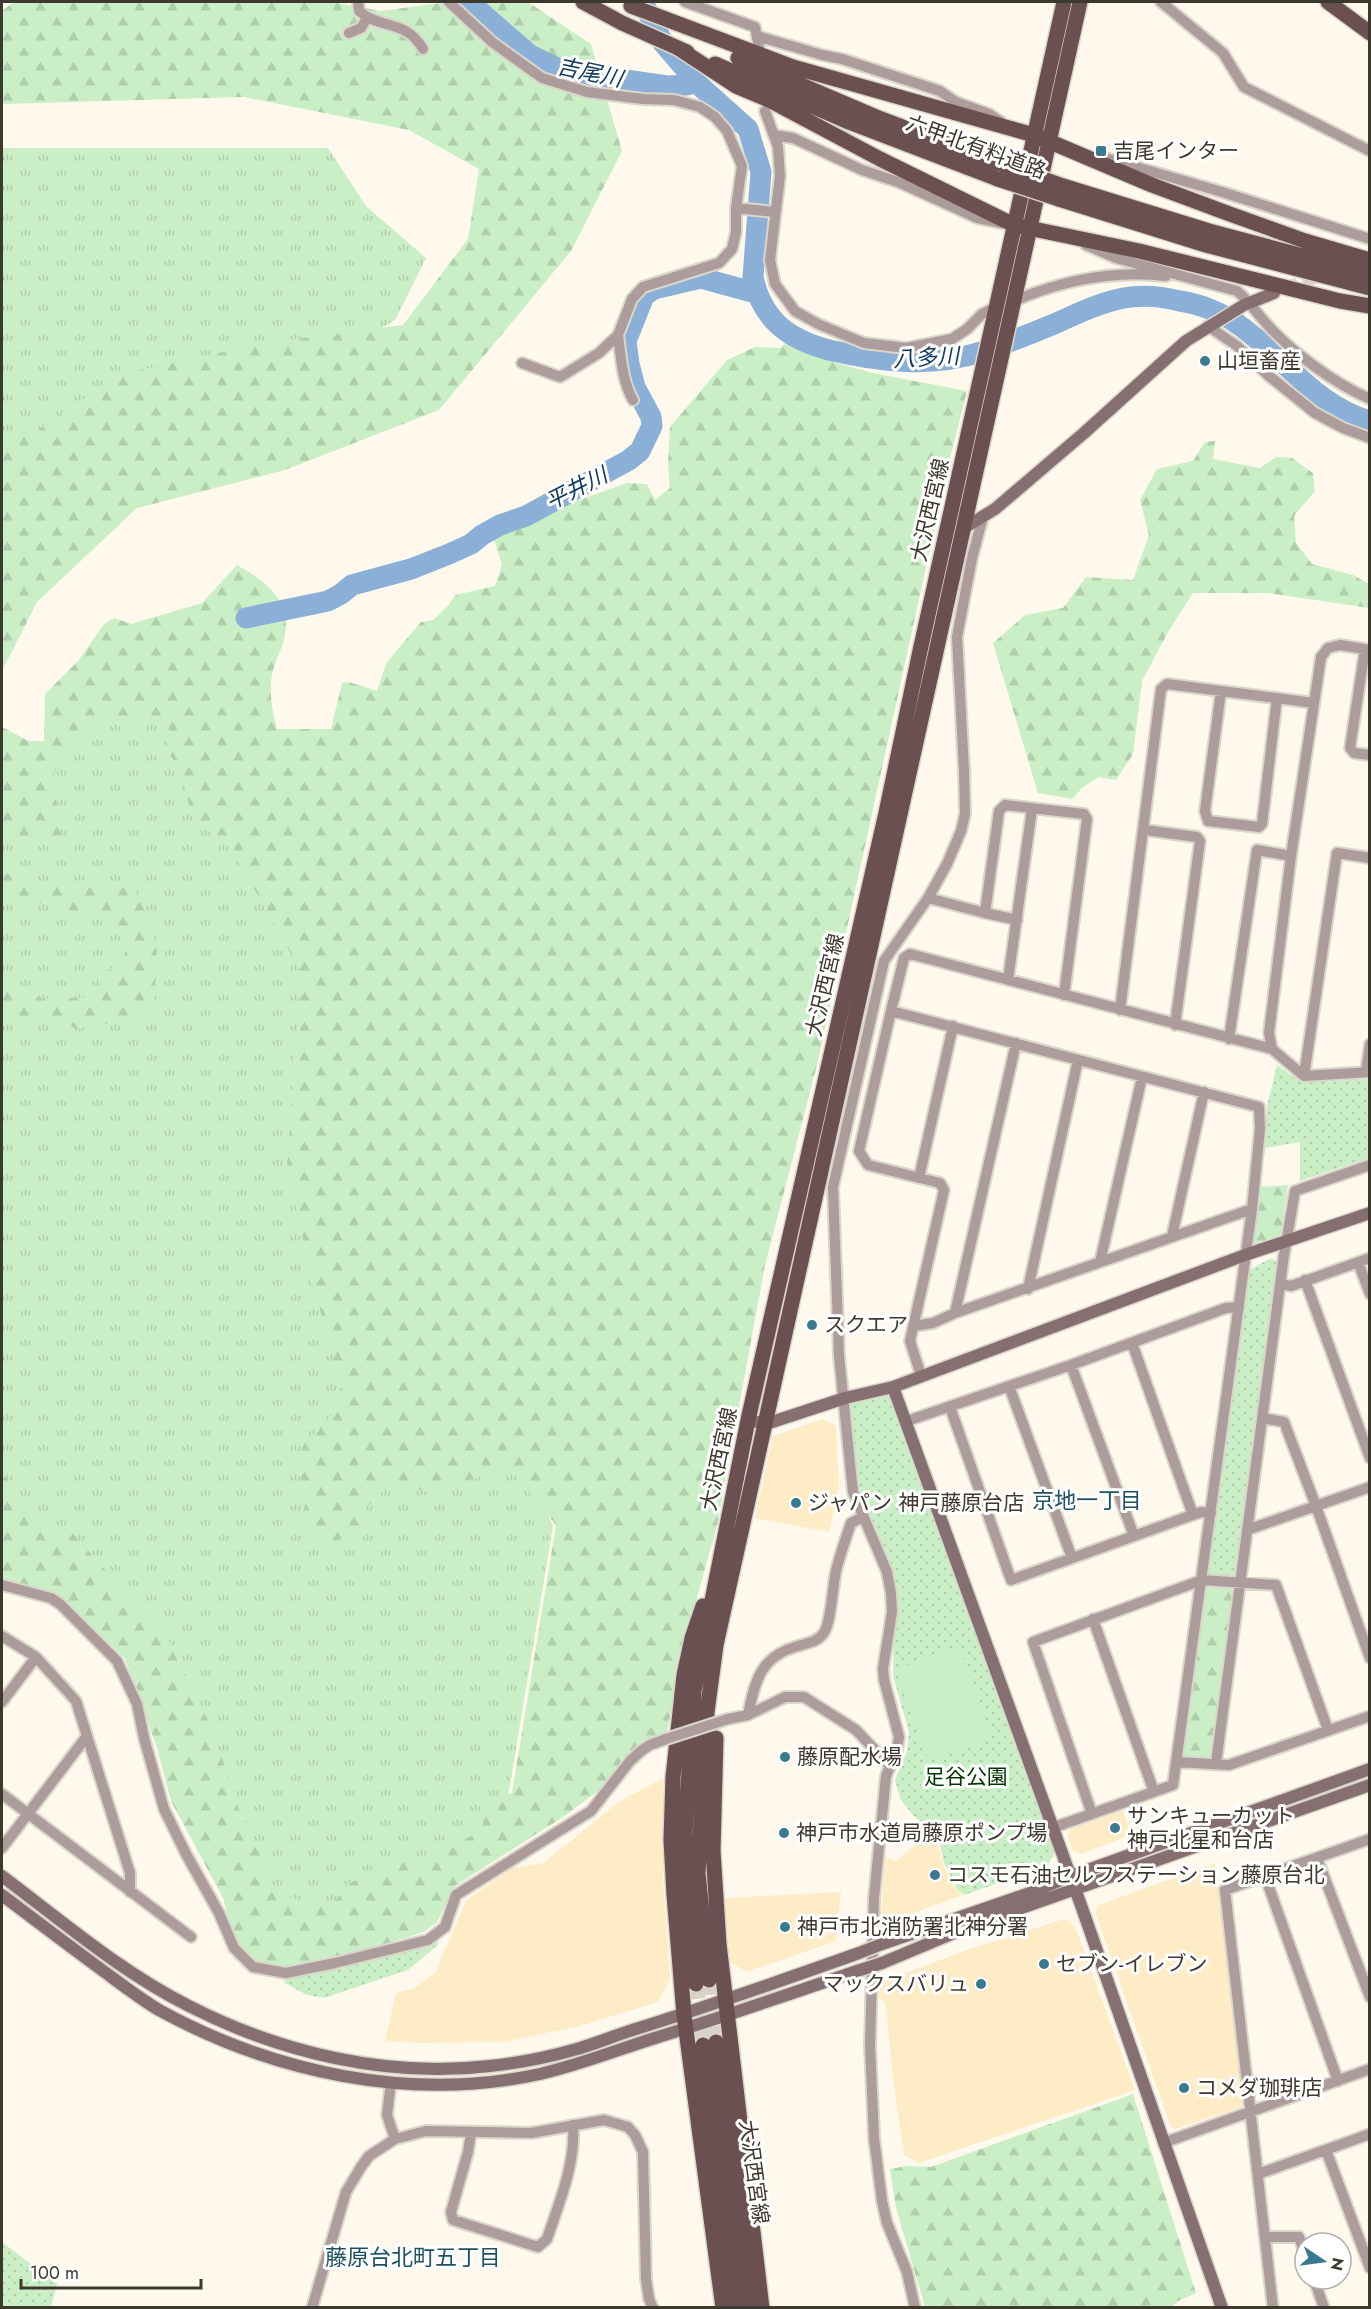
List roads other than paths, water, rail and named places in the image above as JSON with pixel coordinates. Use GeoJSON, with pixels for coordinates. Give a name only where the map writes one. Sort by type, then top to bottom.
{"type":"FeatureCollection","features":[{"type":"Feature","properties":{"kind":"main road","name":"六甲北有料道路"},"geometry":{"type":"LineString","coordinates":[[583,2],[622,23],[849,122],[1000,171],[1206,245],[1370,288]]}},
{"type":"Feature","properties":{"kind":"main road","name":"大沢西宮線"},"geometry":{"type":"LineString","coordinates":[[702,1982],[698,1873],[707,1712],[722,1581],[748,1420],[886,813],[1064,2]]}},
{"type":"Feature","properties":{"kind":"main road","name":"大沢西宮線"},"geometry":{"type":"LineString","coordinates":[[722,1581],[766,1424],[1080,2]]}},
{"type":"Feature","properties":{"kind":"main road"},"geometry":{"type":"LineString","coordinates":[[1328,2],[1370,33]]}},
{"type":"Feature","properties":{"kind":"main road","name":"六甲北有料道路"},"geometry":{"type":"LineString","coordinates":[[626,4],[785,79],[1000,171]]}},
{"type":"Feature","properties":{"kind":"main road"},"geometry":{"type":"LineString","coordinates":[[626,4],[793,67],[900,99],[1008,126],[1227,213],[1305,241],[1370,260]]}},
{"type":"Feature","properties":{"kind":"main road"},"geometry":{"type":"LineString","coordinates":[[678,48],[736,86],[769,100],[890,164],[1014,225],[1072,239],[1139,251],[1340,301],[1370,306]]}},
{"type":"Feature","properties":{"kind":"main road","name":"六甲北有料道路"},"geometry":{"type":"LineString","coordinates":[[1061,193],[1370,274]]}},
{"type":"Feature","properties":{"kind":"main road"},"geometry":{"type":"LineString","coordinates":[[722,1581],[713,1851],[719,1944],[762,2307]]}},
{"type":"Feature","properties":{"kind":"main road"},"geometry":{"type":"LineString","coordinates":[[722,1581],[698,1617],[684,1675],[673,1777],[671,1840],[685,2022],[723,2307]]}},
{"type":"Feature","properties":{"kind":"main road","name":"大沢西宮線"},"geometry":{"type":"LineString","coordinates":[[736,2307],[710,2044],[751,2307]]}},
{"type":"Feature","properties":{"kind":"street"},"geometry":{"type":"LineString","coordinates":[[358,2],[359,10],[367,18],[399,26],[419,41],[423,49]]}},
{"type":"Feature","properties":{"kind":"street"},"geometry":{"type":"LineString","coordinates":[[449,2],[492,42],[542,78],[587,92],[643,99],[674,100],[700,107],[715,117],[727,131],[742,166],[736,232],[732,249],[719,263],[643,287],[632,299],[618,335],[599,353],[560,377],[522,363]]}},
{"type":"Feature","properties":{"kind":"street"},"geometry":{"type":"LineString","coordinates":[[685,2],[755,27],[758,41],[842,59],[940,91],[956,102],[989,114],[1008,126]]}},
{"type":"Feature","properties":{"kind":"street"},"geometry":{"type":"LineString","coordinates":[[1161,2],[1224,53],[1244,87],[1370,151]]}},
{"type":"Feature","properties":{"kind":"street"},"geometry":{"type":"LineString","coordinates":[[350,33],[362,28],[367,18]]}},
{"type":"Feature","properties":{"kind":"street"},"geometry":{"type":"LineString","coordinates":[[765,111],[778,147],[780,176],[773,212],[770,260],[775,284],[795,311],[818,324],[864,343],[906,348],[952,339],[967,329],[982,314],[996,307]]}},
{"type":"Feature","properties":{"kind":"street"},"geometry":{"type":"LineString","coordinates":[[774,135],[793,138],[862,170],[898,182],[977,218],[1014,225]]}},
{"type":"Feature","properties":{"kind":"street"},"geometry":{"type":"LineString","coordinates":[[1073,150],[1200,185],[1370,239]]}},
{"type":"Feature","properties":{"kind":"street"},"geometry":{"type":"LineString","coordinates":[[737,208],[773,212]]}},
{"type":"Feature","properties":{"kind":"street"},"geometry":{"type":"LineString","coordinates":[[1072,239],[1116,258],[1237,291],[1265,323],[1300,354],[1338,384],[1370,399]]}},
{"type":"Feature","properties":{"kind":"street"},"geometry":{"type":"LineString","coordinates":[[1013,306],[1047,288],[1103,277],[1156,275],[1200,280]]}},
{"type":"Feature","properties":{"kind":"street"},"geometry":{"type":"LineString","coordinates":[[964,528],[983,518],[1084,433],[1186,341],[1247,304],[1274,293]]}},
{"type":"Feature","properties":{"kind":"street"},"geometry":{"type":"LineString","coordinates":[[1208,326],[1237,346],[1269,376],[1315,413],[1342,428],[1370,438]]}},
{"type":"Feature","properties":{"kind":"street"},"geometry":{"type":"LineString","coordinates":[[618,335],[623,367],[633,400]]}},
{"type":"Feature","properties":{"kind":"street"},"geometry":{"type":"LineString","coordinates":[[915,2307],[907,2272],[886,2217],[874,2138],[870,1974],[879,1835],[886,1776],[897,1750],[899,1737],[883,1669],[892,1612],[891,1593],[886,1572],[853,1492],[839,1356],[833,1187],[885,961],[928,898],[947,864],[961,831],[964,814],[957,637],[972,558],[983,518]]}},
{"type":"Feature","properties":{"kind":"street"},"geometry":{"type":"LineString","coordinates":[[1272,1049],[1269,1033],[1292,856],[1321,657],[1328,648],[1340,645],[1367,650],[1350,748],[1354,753],[1370,755]]}},
{"type":"Feature","properties":{"kind":"street"},"geometry":{"type":"LineString","coordinates":[[1120,1010],[1161,689],[1167,684],[1314,703]]}},
{"type":"Feature","properties":{"kind":"street"},"geometry":{"type":"LineString","coordinates":[[1221,691],[1205,811],[1208,820],[1259,827],[1262,824],[1277,698]]}},
{"type":"Feature","properties":{"kind":"street"},"geometry":{"type":"LineString","coordinates":[[985,913],[999,811],[1005,805],[1084,814],[1087,819],[1064,995]]}},
{"type":"Feature","properties":{"kind":"street"},"geometry":{"type":"LineString","coordinates":[[1008,980],[1032,809]]}},
{"type":"Feature","properties":{"kind":"street"},"geometry":{"type":"LineString","coordinates":[[1144,830],[1197,837],[1200,841],[1176,1024]]}},
{"type":"Feature","properties":{"kind":"street"},"geometry":{"type":"LineString","coordinates":[[1229,1039],[1257,850],[1292,856]]}},
{"type":"Feature","properties":{"kind":"street"},"geometry":{"type":"LineString","coordinates":[[1304,1076],[1337,853],[1370,858]]}},
{"type":"Feature","properties":{"kind":"street"},"geometry":{"type":"LineString","coordinates":[[928,898],[1017,920]]}},
{"type":"Feature","properties":{"kind":"street"},"geometry":{"type":"LineString","coordinates":[[921,1376],[910,1341],[944,1190],[940,1183],[868,1165],[860,1151],[904,958],[910,954],[1272,1049],[1304,1076],[1368,1072],[1370,1044]]}},
{"type":"Feature","properties":{"kind":"street"},"geometry":{"type":"LineString","coordinates":[[891,1011],[1259,1107],[1260,1129],[1252,1209],[1173,1785],[1052,1828]]}},
{"type":"Feature","properties":{"kind":"street"},"geometry":{"type":"LineString","coordinates":[[919,1178],[953,1026]]}},
{"type":"Feature","properties":{"kind":"street"},"geometry":{"type":"LineString","coordinates":[[955,1313],[1016,1043]]}},
{"type":"Feature","properties":{"kind":"street"},"geometry":{"type":"LineString","coordinates":[[1028,1289],[1078,1060]]}},
{"type":"Feature","properties":{"kind":"street"},"geometry":{"type":"LineString","coordinates":[[1100,1262],[1142,1077]]}},
{"type":"Feature","properties":{"kind":"street"},"geometry":{"type":"LineString","coordinates":[[1172,1236],[1204,1092]]}},
{"type":"Feature","properties":{"kind":"street"},"geometry":{"type":"LineString","coordinates":[[1216,1763],[1286,1242],[1295,1191],[1370,1165]]}},
{"type":"Feature","properties":{"kind":"street"},"geometry":{"type":"LineString","coordinates":[[914,1326],[933,1323],[955,1313],[1252,1209]]}},
{"type":"Feature","properties":{"kind":"street"},"geometry":{"type":"LineString","coordinates":[[748,1420],[766,1424],[845,1398],[893,1387],[1245,1255],[1370,1213]]}},
{"type":"Feature","properties":{"kind":"street"},"geometry":{"type":"LineString","coordinates":[[1281,1284],[1291,1286],[1370,1258]]}},
{"type":"Feature","properties":{"kind":"street"},"geometry":{"type":"LineString","coordinates":[[1358,1262],[1370,1294]]}},
{"type":"Feature","properties":{"kind":"street"},"geometry":{"type":"LineString","coordinates":[[1305,1280],[1370,1458]]}},
{"type":"Feature","properties":{"kind":"street"},"geometry":{"type":"LineString","coordinates":[[907,1421],[1071,1365],[1226,1308],[1239,1307]]}},
{"type":"Feature","properties":{"kind":"street"},"geometry":{"type":"LineString","coordinates":[[1132,1343],[1193,1515]]}},
{"type":"Feature","properties":{"kind":"street"},"geometry":{"type":"LineString","coordinates":[[1071,1365],[1134,1536]]}},
{"type":"Feature","properties":{"kind":"street"},"geometry":{"type":"LineString","coordinates":[[1009,1386],[1072,1558]]}},
{"type":"Feature","properties":{"kind":"street"},"geometry":{"type":"LineString","coordinates":[[893,1387],[1071,1876],[1222,2307]]}},
{"type":"Feature","properties":{"kind":"street"},"geometry":{"type":"LineString","coordinates":[[950,1407],[1011,1580],[1201,1512],[1211,1513]]}},
{"type":"Feature","properties":{"kind":"street"},"geometry":{"type":"LineString","coordinates":[[1262,1418],[1284,1422],[1370,1658]]}},
{"type":"Feature","properties":{"kind":"street"},"geometry":{"type":"LineString","coordinates":[[1247,1530],[1370,1487]]}},
{"type":"Feature","properties":{"kind":"street"},"geometry":{"type":"LineString","coordinates":[[748,1715],[751,1696],[761,1671],[772,1656],[786,1649],[814,1641],[822,1635],[829,1623],[831,1592],[850,1523],[863,1517]]}},
{"type":"Feature","properties":{"kind":"street"},"geometry":{"type":"LineString","coordinates":[[1092,1814],[1033,1642],[1093,1619],[1202,1581],[1276,1585],[1328,1730]]}},
{"type":"Feature","properties":{"kind":"street"},"geometry":{"type":"LineString","coordinates":[[2,1585],[51,1598],[60,1604],[117,1661],[137,1704],[164,1809],[219,1913],[234,1948],[253,1967],[286,1973],[428,1940],[445,1927],[456,1895],[591,1811],[636,1756],[650,1745],[728,1719],[748,1715],[786,1697],[804,1697],[856,1730],[890,1766]]}},
{"type":"Feature","properties":{"kind":"street"},"geometry":{"type":"LineString","coordinates":[[1093,1619],[1154,1792]]}},
{"type":"Feature","properties":{"kind":"street"},"geometry":{"type":"LineString","coordinates":[[2,1636],[36,1657],[76,1701],[130,1874],[130,1892]]}},
{"type":"Feature","properties":{"kind":"street"},"geometry":{"type":"LineString","coordinates":[[2,1702],[36,1657]]}},
{"type":"Feature","properties":{"kind":"street"},"geometry":{"type":"LineString","coordinates":[[1176,1762],[1229,1765],[1370,1716]]}},
{"type":"Feature","properties":{"kind":"street"},"geometry":{"type":"LineString","coordinates":[[2,1848],[87,1736]]}},
{"type":"Feature","properties":{"kind":"street"},"geometry":{"type":"LineString","coordinates":[[727,2008],[882,1944],[1030,1893],[1071,1876],[1370,1769]]}},
{"type":"Feature","properties":{"kind":"street"},"geometry":{"type":"LineString","coordinates":[[2,1895],[128,1989],[198,2030],[275,2060],[331,2074],[391,2082],[456,2084],[539,2074],[727,2008],[882,1963],[973,1925],[1370,1785]]}},
{"type":"Feature","properties":{"kind":"street"},"geometry":{"type":"LineString","coordinates":[[2,1794],[191,1937]]}},
{"type":"Feature","properties":{"kind":"street"},"geometry":{"type":"LineString","coordinates":[[1273,2307],[1225,1890],[1370,1839]]}},
{"type":"Feature","properties":{"kind":"street"},"geometry":{"type":"LineString","coordinates":[[1317,1858],[1370,1997]]}},
{"type":"Feature","properties":{"kind":"street"},"geometry":{"type":"LineString","coordinates":[[2,1876],[139,1977],[187,2006],[239,2030],[284,2046],[329,2057],[419,2068],[489,2066],[534,2060],[685,2022]]}},
{"type":"Feature","properties":{"kind":"street"},"geometry":{"type":"LineString","coordinates":[[1265,1876],[1338,2081]]}},
{"type":"Feature","properties":{"kind":"street"},"geometry":{"type":"LineString","coordinates":[[1163,2143],[1370,2069]]}},
{"type":"Feature","properties":{"kind":"street"},"geometry":{"type":"LineString","coordinates":[[391,2082],[387,2115],[395,2139]]}},
{"type":"Feature","properties":{"kind":"street"},"geometry":{"type":"LineString","coordinates":[[312,2307],[349,2186],[369,2156],[395,2139],[426,2132],[531,2133],[595,2120],[612,2121],[628,2127],[639,2142],[645,2162],[646,2278],[652,2307]]}},
{"type":"Feature","properties":{"kind":"street"},"geometry":{"type":"LineString","coordinates":[[471,2133],[451,2212],[453,2220],[538,2247],[547,2239],[572,2157],[573,2125]]}},
{"type":"Feature","properties":{"kind":"street"},"geometry":{"type":"LineString","coordinates":[[1258,2174],[1370,2134]]}},
{"type":"Feature","properties":{"kind":"street"},"geometry":{"type":"LineString","coordinates":[[1326,2150],[1370,2268]]}},
{"type":"Feature","properties":{"kind":"street"},"geometry":{"type":"LineString","coordinates":[[1265,2237],[1293,2237]]}},
{"type":"Feature","properties":{"kind":"street"},"geometry":{"type":"LineString","coordinates":[[1318,2291],[1324,2307]]}},
{"type":"Feature","properties":{"kind":"waterway","name":"吉尾川"},"geometry":{"type":"LineString","coordinates":[[469,2],[530,55],[563,71],[667,86],[697,82]]}},
{"type":"Feature","properties":{"kind":"waterway","name":"八多川"},"geometry":{"type":"LineString","coordinates":[[643,2],[663,43],[700,86],[748,129],[761,172],[753,277],[757,292],[770,316],[789,333],[801,340],[829,350],[867,358],[905,362],[943,360],[1000,346],[1111,301],[1137,296],[1162,297],[1203,307],[1233,321],[1255,337],[1316,392],[1351,414],[1370,421]]}},
{"type":"Feature","properties":{"kind":"waterway","name":"平井川"},"geometry":{"type":"LineString","coordinates":[[246,618],[328,601],[352,585],[411,569],[449,554],[471,544],[500,525],[526,516],[629,460],[640,451],[652,426],[651,417],[635,387],[626,341],[644,296],[654,289],[701,278],[756,293]]}},
{"type":"Feature","properties":{"kind":"tunnel"},"geometry":{"type":"LineString","coordinates":[[1286,288],[1323,275]]}},
{"type":"Feature","properties":{"kind":"tunnel"},"geometry":{"type":"LineString","coordinates":[[709,1980],[716,2042]]}},
{"type":"Feature","properties":{"kind":"tunnel"},"geometry":{"type":"LineString","coordinates":[[696,1984],[703,2045]]}},
{"type":"Feature","properties":{"kind":"place","name":"吉尾インター"},"geometry":{"type":"Point","coordinates":[1101,151]}},
{"type":"Feature","properties":{"kind":"place","name":"山垣畜産"},"geometry":{"type":"Point","coordinates":[1205,361]}},
{"type":"Feature","properties":{"kind":"place","name":"スクエア"},"geometry":{"type":"Point","coordinates":[812,1325]}},
{"type":"Feature","properties":{"kind":"place","name":"ジャパン 神戸藤原台店"},"geometry":{"type":"Point","coordinates":[796,1503]}},
{"type":"Feature","properties":{"kind":"place","name":"藤原配水場"},"geometry":{"type":"Point","coordinates":[785,1757]}},
{"type":"Feature","properties":{"kind":"place","name":"サンキューカット 神戸北星和台店"},"geometry":{"type":"Point","coordinates":[1115,1828]}},
{"type":"Feature","properties":{"kind":"place","name":"神戸市水道局藤原ポンプ場"},"geometry":{"type":"Point","coordinates":[784,1833]}},
{"type":"Feature","properties":{"kind":"place","name":"コスモ石油セルフステーション藤原台北"},"geometry":{"type":"Point","coordinates":[935,1875]}},
{"type":"Feature","properties":{"kind":"place","name":"神戸市北消防署北神分署"},"geometry":{"type":"Point","coordinates":[785,1927]}},
{"type":"Feature","properties":{"kind":"place","name":"セブン-イレブン"},"geometry":{"type":"Point","coordinates":[1044,1964]}},
{"type":"Feature","properties":{"kind":"place","name":"マックスバリュ"},"geometry":{"type":"Point","coordinates":[981,1984]}},
{"type":"Feature","properties":{"kind":"place","name":"コメダ珈琲店"},"geometry":{"type":"Point","coordinates":[1184,2088]}},
{"type":"Feature","properties":{"kind":"district","name":"京地一丁目"},"geometry":{"type":"Point","coordinates":[1087,1500]}},
{"type":"Feature","properties":{"kind":"district","name":"藤原台北町五丁目"},"geometry":{"type":"Point","coordinates":[413,2257]}},
{"type":"Feature","properties":{"kind":"park label","name":"足谷公園"},"geometry":{"type":"Point","coordinates":[966,1777]}}]}
